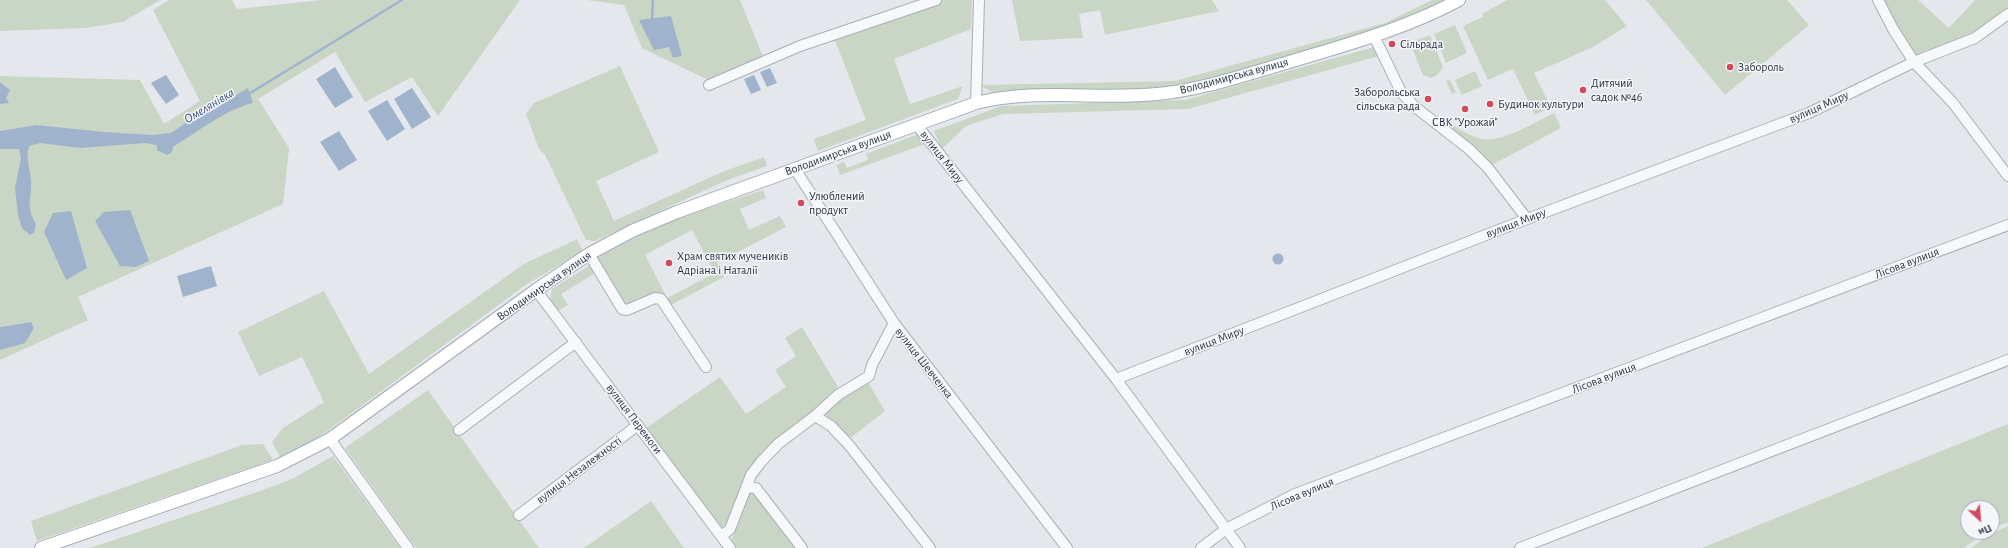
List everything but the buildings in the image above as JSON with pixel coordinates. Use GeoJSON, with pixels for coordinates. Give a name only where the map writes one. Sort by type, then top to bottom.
{"type":"FeatureCollection","features":[{"type":"Feature","properties":{"kind":"main road","name":"Володимирська вулиця"},"geometry":{"type":"LineString","coordinates":[[41,548],[277,466],[330,439],[536,290],[589,254],[632,231],[677,212],[976,103],[992,99],[1021,96],[1122,96],[1173,92],[1215,83],[1374,36],[1460,0]]}},
{"type":"Feature","properties":{"kind":"street"},"geometry":{"type":"LineString","coordinates":[[709,85],[800,46],[936,0]]}},
{"type":"Feature","properties":{"kind":"street"},"geometry":{"type":"LineString","coordinates":[[976,103],[979,0]]}},
{"type":"Feature","properties":{"kind":"street"},"geometry":{"type":"LineString","coordinates":[[1878,0],[1893,29],[1914,62],[1954,103],[2008,176]]}},
{"type":"Feature","properties":{"kind":"street","name":"вулиця Миру"},"geometry":{"type":"LineString","coordinates":[[1116,379],[1527,219],[1809,113],[1914,62],[1975,38],[2008,14]]}},
{"type":"Feature","properties":{"kind":"street"},"geometry":{"type":"LineString","coordinates":[[1374,36],[1401,92],[1415,107],[1469,148],[1488,168],[1527,219]]}},
{"type":"Feature","properties":{"kind":"street","name":"вулиця Миру"},"geometry":{"type":"LineString","coordinates":[[916,124],[1116,379],[1226,529]]}},
{"type":"Feature","properties":{"kind":"street","name":"вулиця Шевченка"},"geometry":{"type":"LineString","coordinates":[[795,169],[894,323],[1067,548]]}},
{"type":"Feature","properties":{"kind":"street","name":"Лісова вулиця"},"geometry":{"type":"LineString","coordinates":[[1201,548],[1226,529],[1295,494],[2008,225]]}},
{"type":"Feature","properties":{"kind":"street"},"geometry":{"type":"LineString","coordinates":[[589,254],[622,309],[627,310],[655,298],[661,300],[706,367]]}},
{"type":"Feature","properties":{"kind":"street","name":"вулиця Перемоги"},"geometry":{"type":"LineString","coordinates":[[536,290],[730,548]]}},
{"type":"Feature","properties":{"kind":"street"},"geometry":{"type":"LineString","coordinates":[[722,536],[730,529],[746,487],[760,462],[778,444],[815,416],[838,395],[869,376],[872,365],[894,323]]}},
{"type":"Feature","properties":{"kind":"street"},"geometry":{"type":"LineString","coordinates":[[459,430],[576,342]]}},
{"type":"Feature","properties":{"kind":"street"},"geometry":{"type":"LineString","coordinates":[[1520,548],[2008,360]]}},
{"type":"Feature","properties":{"kind":"street"},"geometry":{"type":"LineString","coordinates":[[815,416],[831,426],[849,445],[930,548]]}},
{"type":"Feature","properties":{"kind":"street","name":"вулиця Незалежності"},"geometry":{"type":"LineString","coordinates":[[519,515],[638,424]]}},
{"type":"Feature","properties":{"kind":"street"},"geometry":{"type":"LineString","coordinates":[[330,439],[408,548]]}},
{"type":"Feature","properties":{"kind":"street"},"geometry":{"type":"LineString","coordinates":[[746,487],[756,488],[802,548]]}},
{"type":"Feature","properties":{"kind":"street"},"geometry":{"type":"LineString","coordinates":[[1226,529],[1240,548]]}},
{"type":"Feature","properties":{"kind":"green space"},"geometry":{"type":"Polygon","coordinates":[[[0,0],[160,0],[123,22],[85,28],[0,31],[0,0]]]}},
{"type":"Feature","properties":{"kind":"green space"},"geometry":{"type":"Polygon","coordinates":[[[169,0],[232,0],[237,9],[322,0],[520,0],[438,116],[412,77],[365,102],[335,52],[258,99],[289,148],[283,204],[78,297],[88,320],[0,360],[0,350],[12,346],[31,322],[0,327],[0,76],[140,80],[164,124],[200,101],[153,10],[169,0]]]}},
{"type":"Feature","properties":{"kind":"green space"},"geometry":{"type":"Polygon","coordinates":[[[587,0],[740,0],[764,59],[710,81],[642,48],[624,5],[587,0]],[[652,19],[639,20],[669,47],[674,58],[682,56],[652,19]]]}},
{"type":"Feature","properties":{"kind":"green space"},"geometry":{"type":"Polygon","coordinates":[[[943,0],[972,0],[971,29],[894,59],[910,104],[963,86],[958,99],[818,151],[814,139],[866,120],[834,38],[943,0]]]}},
{"type":"Feature","properties":{"kind":"green space"},"geometry":{"type":"Polygon","coordinates":[[[1012,0],[1212,0],[1219,11],[1105,35],[1100,10],[1079,14],[1083,38],[1020,41],[1012,0]]]}},
{"type":"Feature","properties":{"kind":"green space"},"geometry":{"type":"Polygon","coordinates":[[[1432,0],[1453,0],[1386,29],[1214,79],[1156,91],[1041,90],[992,92],[981,85],[1175,81],[1385,23],[1432,0]]]}},
{"type":"Feature","properties":{"kind":"green space"},"geometry":{"type":"Polygon","coordinates":[[[1507,0],[1605,0],[1627,26],[1593,47],[1534,73],[1551,107],[1535,115],[1513,69],[1488,80],[1463,26],[1483,17],[1482,14],[1507,0]]]}},
{"type":"Feature","properties":{"kind":"green space","name":"Забороль"},"geometry":{"type":"Polygon","coordinates":[[[1646,0],[1787,0],[1809,25],[1725,95],[1646,0]]]}},
{"type":"Feature","properties":{"kind":"green space"},"geometry":{"type":"Polygon","coordinates":[[[1882,0],[1918,0],[1949,28],[1975,0],[2008,0],[2008,11],[1973,36],[1916,58],[1882,0]]]}},
{"type":"Feature","properties":{"kind":"green space"},"geometry":{"type":"Polygon","coordinates":[[[1455,25],[1467,53],[1446,63],[1434,34],[1455,25]]]}},
{"type":"Feature","properties":{"kind":"green space"},"geometry":{"type":"Polygon","coordinates":[[[1430,35],[1443,67],[1437,75],[1431,78],[1423,75],[1410,43],[1430,35]]]}},
{"type":"Feature","properties":{"kind":"green space"},"geometry":{"type":"Polygon","coordinates":[[[1374,47],[1379,56],[1188,109],[1003,114],[966,126],[942,149],[934,131],[1001,106],[1185,100],[1374,47]]]}},
{"type":"Feature","properties":{"kind":"green space"},"geometry":{"type":"Polygon","coordinates":[[[620,66],[659,152],[596,181],[614,221],[722,172],[764,157],[767,166],[725,181],[595,241],[586,240],[545,155],[539,149],[526,114],[534,103],[620,66]]]}},
{"type":"Feature","properties":{"kind":"green space"},"geometry":{"type":"Polygon","coordinates":[[[1475,71],[1482,86],[1462,95],[1455,80],[1475,71]]]}},
{"type":"Feature","properties":{"kind":"green space"},"geometry":{"type":"Polygon","coordinates":[[[1450,80],[1456,92],[1452,94],[1446,81],[1450,80]]]}},
{"type":"Feature","properties":{"kind":"green space"},"geometry":{"type":"Polygon","coordinates":[[[1554,113],[1561,128],[1490,166],[1438,121],[1443,119],[1472,136],[1482,139],[1490,139],[1499,138],[1518,131],[1554,113]]]}},
{"type":"Feature","properties":{"kind":"green space"},"geometry":{"type":"Polygon","coordinates":[[[918,134],[925,144],[840,175],[837,165],[844,162],[847,168],[868,160],[866,154],[918,134]]]}},
{"type":"Feature","properties":{"kind":"green space"},"geometry":{"type":"Polygon","coordinates":[[[763,190],[766,198],[740,209],[749,230],[780,216],[786,227],[717,263],[724,277],[669,306],[663,297],[626,307],[596,258],[636,237],[679,218],[763,190]],[[692,230],[645,255],[667,298],[715,273],[692,230]]]}},
{"type":"Feature","properties":{"kind":"green space"},"geometry":{"type":"Polygon","coordinates":[[[577,239],[583,251],[527,284],[326,432],[302,447],[280,457],[272,442],[283,428],[324,402],[302,357],[259,376],[238,332],[324,291],[369,374],[524,264],[577,239]]]}},
{"type":"Feature","properties":{"kind":"green space"},"geometry":{"type":"Polygon","coordinates":[[[592,264],[597,272],[561,294],[568,305],[558,311],[550,300],[552,289],[592,264]]]}},
{"type":"Feature","properties":{"kind":"green space"},"geometry":{"type":"Polygon","coordinates":[[[802,327],[838,387],[812,413],[775,441],[728,523],[721,527],[646,428],[720,377],[746,414],[786,387],[775,370],[796,356],[785,338],[802,327]]]}},
{"type":"Feature","properties":{"kind":"green space"},"geometry":{"type":"Polygon","coordinates":[[[868,382],[885,411],[848,440],[821,416],[840,398],[868,382]]]}},
{"type":"Feature","properties":{"kind":"green space"},"geometry":{"type":"Polygon","coordinates":[[[428,390],[539,548],[416,548],[345,448],[428,390]]]}},
{"type":"Feature","properties":{"kind":"green space"},"geometry":{"type":"Polygon","coordinates":[[[2008,424],[2008,522],[2000,526],[2000,500],[1960,500],[1960,540],[1975,540],[1964,548],[1702,548],[2008,424]]]}},
{"type":"Feature","properties":{"kind":"green space"},"geometry":{"type":"Polygon","coordinates":[[[263,444],[273,460],[37,541],[31,521],[242,445],[263,444]]]}},
{"type":"Feature","properties":{"kind":"green space"},"geometry":{"type":"Polygon","coordinates":[[[333,456],[400,548],[90,548],[263,490],[292,479],[333,456]]]}},
{"type":"Feature","properties":{"kind":"green space"},"geometry":{"type":"Polygon","coordinates":[[[748,491],[755,492],[798,548],[735,548],[731,541],[748,491]]]}},
{"type":"Feature","properties":{"kind":"green space"},"geometry":{"type":"Polygon","coordinates":[[[651,501],[684,548],[584,548],[651,501]]]}},
{"type":"Feature","properties":{"kind":"green space"},"geometry":{"type":"Polygon","coordinates":[[[2008,526],[2008,548],[1971,548],[1982,540],[2000,540],[2000,530],[2008,526]]]}},
{"type":"Feature","properties":{"kind":"water"},"geometry":{"type":"Polygon","coordinates":[[[671,16],[682,56],[673,58],[669,47],[654,50],[639,20],[671,16]]]}},
{"type":"Feature","properties":{"kind":"water"},"geometry":{"type":"Polygon","coordinates":[[[335,67],[353,97],[335,108],[316,79],[335,67]]]}},
{"type":"Feature","properties":{"kind":"water"},"geometry":{"type":"Polygon","coordinates":[[[770,68],[777,83],[767,87],[760,72],[770,68]]]}},
{"type":"Feature","properties":{"kind":"water"},"geometry":{"type":"Polygon","coordinates":[[[166,75],[179,95],[166,104],[151,83],[166,75]]]}},
{"type":"Feature","properties":{"kind":"water"},"geometry":{"type":"Polygon","coordinates":[[[754,75],[761,90],[751,94],[744,79],[754,75]]]}},
{"type":"Feature","properties":{"kind":"water"},"geometry":{"type":"Polygon","coordinates":[[[0,82],[10,90],[6,98],[9,103],[0,104],[0,82]]]}},
{"type":"Feature","properties":{"kind":"water"},"geometry":{"type":"Polygon","coordinates":[[[248,88],[253,103],[233,110],[212,122],[173,147],[172,152],[167,155],[157,150],[157,145],[145,143],[80,148],[40,143],[29,146],[28,160],[31,179],[30,209],[36,224],[34,233],[30,235],[22,228],[18,215],[15,188],[21,158],[19,149],[0,149],[0,131],[36,125],[152,135],[171,133],[198,115],[201,116],[248,88]]]}},
{"type":"Feature","properties":{"kind":"water"},"geometry":{"type":"Polygon","coordinates":[[[412,88],[431,117],[412,129],[394,99],[412,88]]]}},
{"type":"Feature","properties":{"kind":"water"},"geometry":{"type":"Polygon","coordinates":[[[387,100],[405,129],[387,141],[368,111],[387,100]]]}},
{"type":"Feature","properties":{"kind":"water"},"geometry":{"type":"Polygon","coordinates":[[[339,131],[357,160],[339,171],[320,142],[339,131]]]}},
{"type":"Feature","properties":{"kind":"water"},"geometry":{"type":"Polygon","coordinates":[[[130,210],[149,261],[136,267],[120,266],[95,221],[104,212],[130,210]]]}},
{"type":"Feature","properties":{"kind":"water"},"geometry":{"type":"Polygon","coordinates":[[[71,211],[87,268],[66,280],[44,232],[53,213],[71,211]]]}},
{"type":"Feature","properties":{"kind":"water"},"geometry":{"type":"Polygon","coordinates":[[[1276,254],[1280,254],[1282,255],[1282,263],[1276,264],[1273,261],[1273,257],[1276,254]]]}},
{"type":"Feature","properties":{"kind":"water"},"geometry":{"type":"Polygon","coordinates":[[[211,266],[217,286],[183,297],[177,276],[211,266]]]}},
{"type":"Feature","properties":{"kind":"water"},"geometry":{"type":"Polygon","coordinates":[[[31,322],[34,328],[25,343],[0,350],[0,327],[31,322]]]}},
{"type":"Feature","properties":{"kind":"waterway","name":"Омелянівка"},"geometry":{"type":"LineString","coordinates":[[247,95],[402,0]]}},
{"type":"Feature","properties":{"kind":"waterway"},"geometry":{"type":"LineString","coordinates":[[652,19],[653,0]]}},
{"type":"Feature","properties":{"kind":"place","name":"Сільрада"},"geometry":{"type":"Point","coordinates":[1392,44]}},
{"type":"Feature","properties":{"kind":"place","name":"Забороль"},"geometry":{"type":"Point","coordinates":[1730,67]}},
{"type":"Feature","properties":{"kind":"place","name":"Дитячий садок №46"},"geometry":{"type":"Point","coordinates":[1583,90]}},
{"type":"Feature","properties":{"kind":"place","name":"Заборольська сільська рада"},"geometry":{"type":"Point","coordinates":[1428,99]}},
{"type":"Feature","properties":{"kind":"place","name":"Будинок культури"},"geometry":{"type":"Point","coordinates":[1490,104]}},
{"type":"Feature","properties":{"kind":"place","name":"СВК \"Урожай\""},"geometry":{"type":"Point","coordinates":[1465,109]}},
{"type":"Feature","properties":{"kind":"place","name":"Улюблений продукт"},"geometry":{"type":"Point","coordinates":[801,203]}},
{"type":"Feature","properties":{"kind":"place","name":"Храм святих мучеників Адріана і Наталії"},"geometry":{"type":"Point","coordinates":[669,263]}}]}
